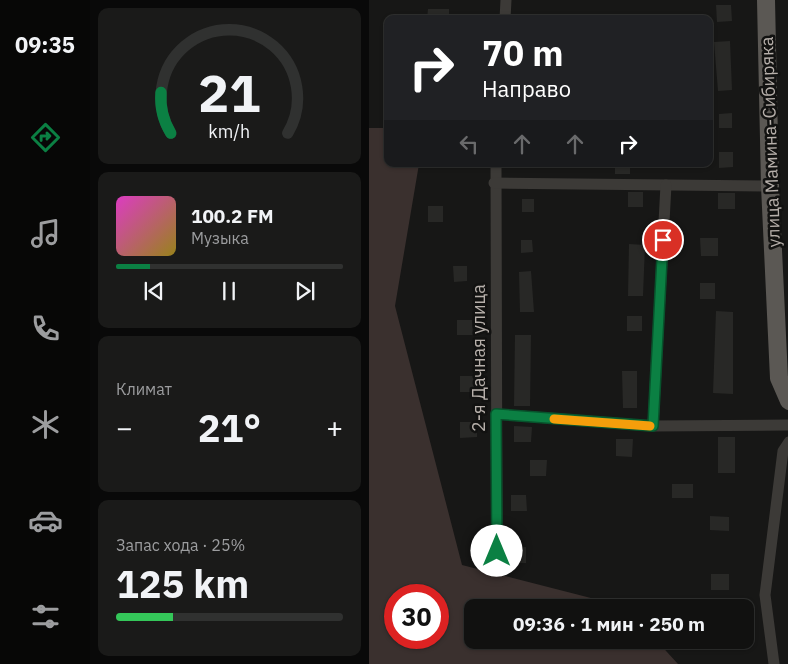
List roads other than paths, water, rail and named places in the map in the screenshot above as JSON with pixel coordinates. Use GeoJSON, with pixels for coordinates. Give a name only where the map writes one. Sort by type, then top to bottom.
{"type":"FeatureCollection","features":[{"type":"Feature","properties":{"kind":"main road","name":"улица Мамина-Сибиряка"},"geometry":{"type":"LineString","coordinates":[[766,0],[770,186],[779,378],[788,401]]}},
{"type":"Feature","properties":{"kind":"street"},"geometry":{"type":"LineString","coordinates":[[505,15],[506,0]]}},
{"type":"Feature","properties":{"kind":"street","name":"2-я Дачная улица"},"geometry":{"type":"LineString","coordinates":[[496,167],[494,183],[497,551]]}},
{"type":"Feature","properties":{"kind":"street"},"geometry":{"type":"LineString","coordinates":[[494,183],[770,186]]}},
{"type":"Feature","properties":{"kind":"street"},"geometry":{"type":"LineString","coordinates":[[653,426],[666,185]]}},
{"type":"Feature","properties":{"kind":"street"},"geometry":{"type":"LineString","coordinates":[[496,414],[653,426],[788,425]]}},
{"type":"Feature","properties":{"kind":"street"},"geometry":{"type":"LineString","coordinates":[[774,664],[765,596],[783,451],[788,442]]}}]}
